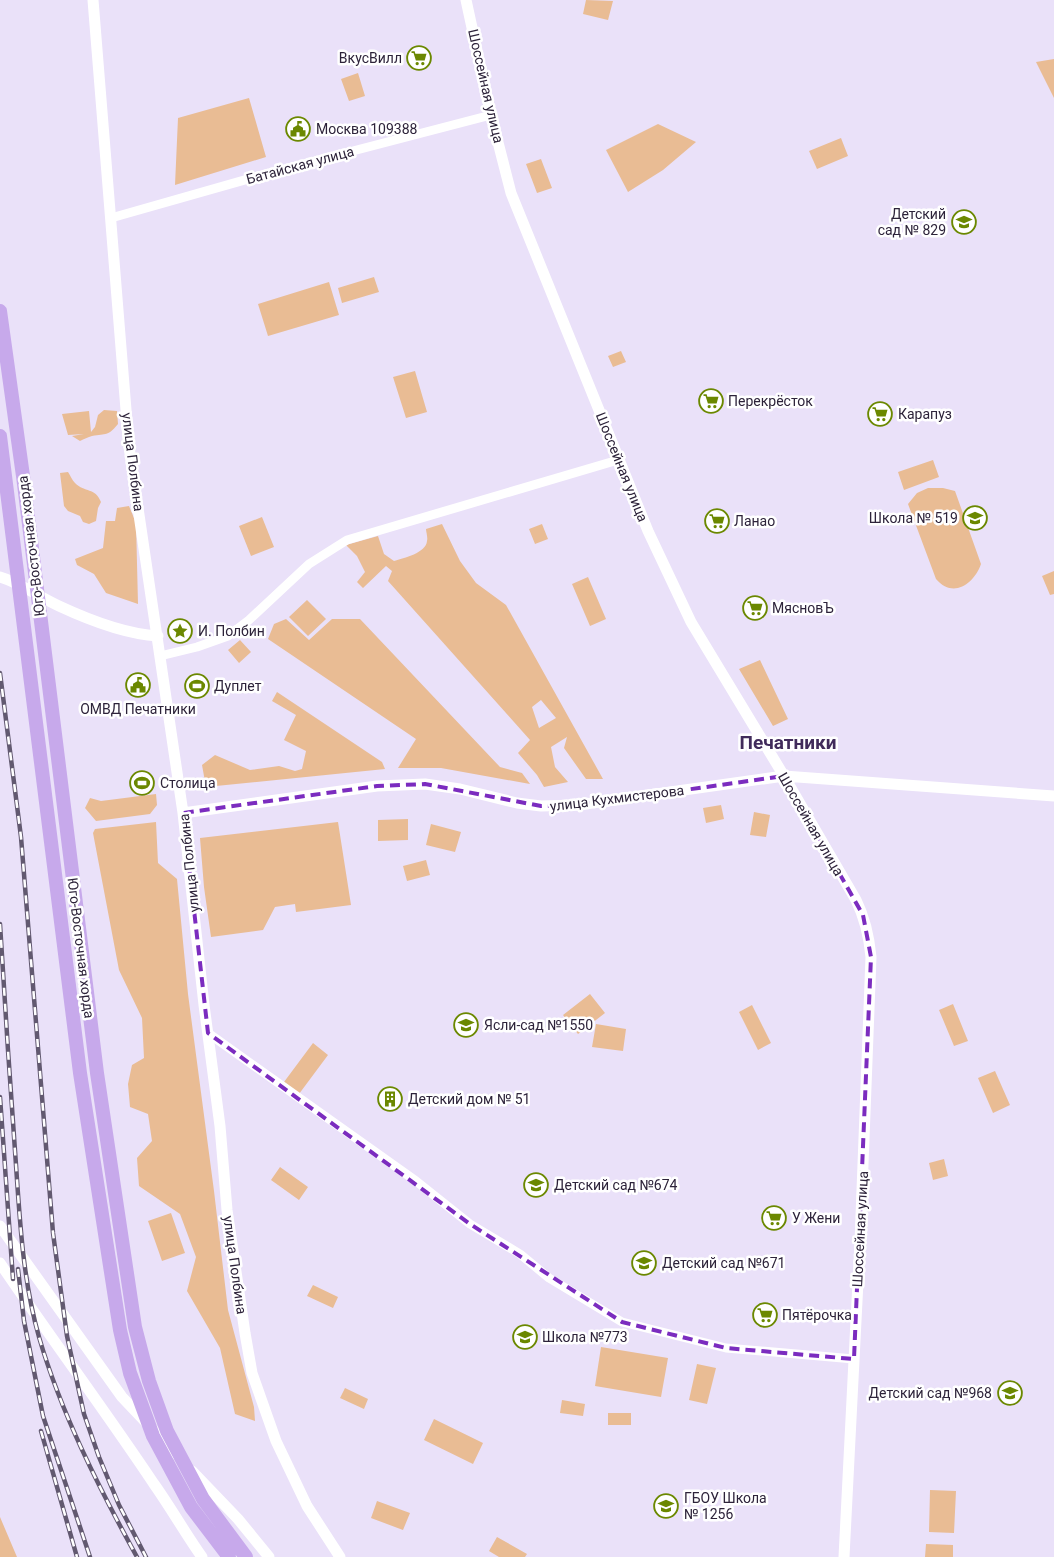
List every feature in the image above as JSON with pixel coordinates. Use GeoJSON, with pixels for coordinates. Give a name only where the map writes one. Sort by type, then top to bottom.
{"type":"FeatureCollection","features":[{"type":"Feature","properties":{"kind":"main road","name":"улица Полбина"},"geometry":{"type":"LineString","coordinates":[[93,0],[110,188],[129,447],[183,813],[235,1270],[252,1373],[276,1442],[307,1506],[340,1557]]}},
{"type":"Feature","properties":{"kind":"main road","name":"Шоссейная улица"},"geometry":{"type":"LineString","coordinates":[[466,0],[491,115],[511,192],[648,531],[691,622],[784,776],[864,915],[872,957],[844,1557]]}},
{"type":"Feature","properties":{"kind":"main road","name":"Юго-Восточная хорда"},"geometry":{"type":"LineString","coordinates":[[0,311],[23,476],[97,1073],[135,1326],[149,1381],[167,1430],[203,1499],[246,1557]]}},
{"type":"Feature","properties":{"kind":"main road","name":"Юго-Восточная хорда"},"geometry":{"type":"LineString","coordinates":[[0,436],[80,1073],[120,1330],[130,1373],[154,1436],[191,1507],[229,1557]]}},
{"type":"Feature","properties":{"kind":"main road"},"geometry":{"type":"LineString","coordinates":[[1,577],[58,606],[126,631],[158,636]]}},
{"type":"Feature","properties":{"kind":"main road","name":"улица Кухмистерова"},"geometry":{"type":"LineString","coordinates":[[183,813],[377,786],[425,784],[460,788],[517,803],[541,806],[578,805],[784,776],[1054,796]]}},
{"type":"Feature","properties":{"kind":"main road"},"geometry":{"type":"LineString","coordinates":[[0,1226],[122,1397],[238,1520],[269,1557]]}},
{"type":"Feature","properties":{"kind":"main road"},"geometry":{"type":"LineString","coordinates":[[0,1263],[150,1477],[182,1530],[202,1557]]}},
{"type":"Feature","properties":{"kind":"street","name":"Батайская улица"},"geometry":{"type":"LineString","coordinates":[[111,218],[276,171],[491,115]]}},
{"type":"Feature","properties":{"kind":"street"},"geometry":{"type":"LineString","coordinates":[[160,656],[197,647],[228,636],[249,620],[309,564],[346,540],[618,460]]}},
{"type":"Feature","properties":{"kind":"street"},"geometry":{"type":"LineString","coordinates":[[208,1033],[416,1181],[470,1224],[520,1254],[548,1278],[622,1322],[726,1348],[854,1359]]}},
{"type":"Feature","properties":{"kind":"highlighted area"},"geometry":{"type":"Polygon","coordinates":[[[784,776],[863,915],[871,957],[854,1359],[726,1348],[622,1322],[470,1224],[208,1033],[183,813],[377,786],[425,784],[541,806],[578,805],[784,776]]]}},
{"type":"Feature","properties":{"kind":"shaded area"},"geometry":{"type":"Polygon","coordinates":[[[586,0],[613,1],[608,20],[583,14],[586,0]]]}},
{"type":"Feature","properties":{"kind":"shaded area"},"geometry":{"type":"Polygon","coordinates":[[[1054,59],[1054,98],[1036,62],[1054,59]]]}},
{"type":"Feature","properties":{"kind":"shaded area"},"geometry":{"type":"Polygon","coordinates":[[[358,73],[365,96],[349,101],[341,79],[358,73]]]}},
{"type":"Feature","properties":{"kind":"shaded area"},"geometry":{"type":"Polygon","coordinates":[[[249,98],[266,157],[175,185],[178,118],[249,98]]]}},
{"type":"Feature","properties":{"kind":"shaded area"},"geometry":{"type":"Polygon","coordinates":[[[658,124],[696,142],[663,170],[628,192],[606,150],[658,124]]]}},
{"type":"Feature","properties":{"kind":"shaded area"},"geometry":{"type":"Polygon","coordinates":[[[841,138],[848,156],[817,169],[809,151],[841,138]]]}},
{"type":"Feature","properties":{"kind":"shaded area"},"geometry":{"type":"Polygon","coordinates":[[[541,159],[552,188],[537,193],[526,164],[541,159]]]}},
{"type":"Feature","properties":{"kind":"shaded area"},"geometry":{"type":"Polygon","coordinates":[[[374,277],[379,292],[342,303],[338,288],[374,277]]]}},
{"type":"Feature","properties":{"kind":"shaded area"},"geometry":{"type":"Polygon","coordinates":[[[329,282],[339,315],[268,336],[258,304],[329,282]]]}},
{"type":"Feature","properties":{"kind":"shaded area"},"geometry":{"type":"Polygon","coordinates":[[[621,351],[626,362],[613,367],[608,356],[621,351]]]}},
{"type":"Feature","properties":{"kind":"shaded area"},"geometry":{"type":"Polygon","coordinates":[[[415,371],[427,412],[406,418],[393,377],[415,371]]]}},
{"type":"Feature","properties":{"kind":"shaded area"},"geometry":{"type":"Polygon","coordinates":[[[104,410],[117,411],[118,424],[109,433],[90,436],[80,441],[72,436],[84,434],[68,435],[62,414],[89,411],[91,432],[95,427],[98,415],[104,410]]]}},
{"type":"Feature","properties":{"kind":"shaded area"},"geometry":{"type":"Polygon","coordinates":[[[933,460],[939,477],[904,490],[898,472],[933,460]]]}},
{"type":"Feature","properties":{"kind":"shaded area"},"geometry":{"type":"Polygon","coordinates":[[[68,472],[75,483],[99,497],[101,502],[96,521],[89,524],[83,522],[80,516],[68,511],[64,506],[60,473],[68,472]]]}},
{"type":"Feature","properties":{"kind":"shaded area"},"geometry":{"type":"Polygon","coordinates":[[[928,488],[943,488],[955,491],[981,564],[968,583],[956,588],[949,588],[936,579],[908,504],[917,493],[928,488]]]}},
{"type":"Feature","properties":{"kind":"shaded area"},"geometry":{"type":"Polygon","coordinates":[[[129,506],[136,523],[138,604],[106,593],[94,574],[77,565],[75,559],[103,548],[106,521],[115,521],[117,508],[129,506]]]}},
{"type":"Feature","properties":{"kind":"shaded area"},"geometry":{"type":"Polygon","coordinates":[[[262,517],[274,547],[251,556],[239,526],[262,517]]]}},
{"type":"Feature","properties":{"kind":"shaded area"},"geometry":{"type":"Polygon","coordinates":[[[442,524],[460,561],[476,583],[506,605],[603,779],[586,779],[564,748],[567,737],[551,747],[555,767],[568,782],[544,787],[537,775],[518,753],[530,740],[388,581],[392,571],[386,566],[363,588],[357,582],[365,572],[357,556],[346,545],[378,536],[384,554],[394,561],[423,549],[427,541],[426,529],[442,524]],[[541,700],[532,707],[539,728],[556,718],[541,700]]]}},
{"type":"Feature","properties":{"kind":"shaded area"},"geometry":{"type":"Polygon","coordinates":[[[542,524],[548,539],[535,544],[529,529],[542,524]]]}},
{"type":"Feature","properties":{"kind":"shaded area"},"geometry":{"type":"Polygon","coordinates":[[[1054,571],[1054,594],[1050,595],[1042,576],[1054,571]]]}},
{"type":"Feature","properties":{"kind":"shaded area"},"geometry":{"type":"Polygon","coordinates":[[[588,577],[606,619],[590,626],[572,584],[588,577]]]}},
{"type":"Feature","properties":{"kind":"shaded area"},"geometry":{"type":"Polygon","coordinates":[[[307,600],[326,619],[308,636],[289,617],[307,600]]]}},
{"type":"Feature","properties":{"kind":"shaded area"},"geometry":{"type":"Polygon","coordinates":[[[286,619],[309,640],[332,619],[360,619],[500,767],[522,773],[530,784],[441,768],[398,768],[416,739],[268,639],[274,624],[286,619]]]}},
{"type":"Feature","properties":{"kind":"shaded area"},"geometry":{"type":"Polygon","coordinates":[[[240,640],[251,652],[239,663],[228,650],[240,640]]]}},
{"type":"Feature","properties":{"kind":"shaded area"},"geometry":{"type":"Polygon","coordinates":[[[760,660],[788,719],[773,726],[739,669],[760,660]]]}},
{"type":"Feature","properties":{"kind":"shaded area"},"geometry":{"type":"Polygon","coordinates":[[[277,692],[382,762],[385,769],[206,787],[202,765],[215,755],[250,770],[279,766],[295,771],[302,769],[306,751],[284,740],[296,715],[272,701],[277,692]]]}},
{"type":"Feature","properties":{"kind":"shaded area"},"geometry":{"type":"Polygon","coordinates":[[[156,794],[157,805],[150,814],[96,821],[85,808],[90,798],[101,801],[156,794]]]}},
{"type":"Feature","properties":{"kind":"shaded area"},"geometry":{"type":"Polygon","coordinates":[[[721,805],[724,819],[706,823],[703,808],[721,805]]]}},
{"type":"Feature","properties":{"kind":"shaded area"},"geometry":{"type":"Polygon","coordinates":[[[754,812],[770,815],[766,837],[750,835],[754,812]]]}},
{"type":"Feature","properties":{"kind":"shaded area"},"geometry":{"type":"Polygon","coordinates":[[[408,819],[408,840],[378,841],[378,820],[408,819]]]}},
{"type":"Feature","properties":{"kind":"shaded area"},"geometry":{"type":"Polygon","coordinates":[[[156,822],[158,863],[177,879],[188,994],[228,1310],[254,1407],[255,1421],[235,1414],[220,1348],[187,1291],[196,1257],[180,1214],[139,1186],[137,1158],[152,1141],[148,1114],[130,1107],[128,1084],[132,1065],[144,1058],[142,1018],[119,970],[93,833],[95,829],[156,822]]]}},
{"type":"Feature","properties":{"kind":"shaded area"},"geometry":{"type":"Polygon","coordinates":[[[338,822],[351,905],[296,912],[295,904],[275,907],[263,930],[211,937],[200,838],[338,822]]]}},
{"type":"Feature","properties":{"kind":"shaded area"},"geometry":{"type":"Polygon","coordinates":[[[431,824],[461,832],[455,852],[426,845],[431,824]]]}},
{"type":"Feature","properties":{"kind":"shaded area"},"geometry":{"type":"Polygon","coordinates":[[[426,860],[430,875],[407,881],[403,866],[426,860]]]}},
{"type":"Feature","properties":{"kind":"shaded area"},"geometry":{"type":"Polygon","coordinates":[[[590,994],[605,1013],[578,1034],[563,1015],[590,994]]]}},
{"type":"Feature","properties":{"kind":"shaded area"},"geometry":{"type":"Polygon","coordinates":[[[953,1004],[968,1041],[954,1046],[939,1010],[953,1004]]]}},
{"type":"Feature","properties":{"kind":"shaded area"},"geometry":{"type":"Polygon","coordinates":[[[752,1005],[771,1043],[758,1050],[739,1012],[752,1005]]]}},
{"type":"Feature","properties":{"kind":"shaded area"},"geometry":{"type":"Polygon","coordinates":[[[596,1024],[626,1029],[623,1051],[592,1047],[596,1024]]]}},
{"type":"Feature","properties":{"kind":"shaded area"},"geometry":{"type":"Polygon","coordinates":[[[313,1043],[328,1055],[299,1094],[284,1082],[313,1043]]]}},
{"type":"Feature","properties":{"kind":"shaded area"},"geometry":{"type":"Polygon","coordinates":[[[995,1071],[1010,1105],[993,1113],[978,1078],[995,1071]]]}},
{"type":"Feature","properties":{"kind":"shaded area"},"geometry":{"type":"Polygon","coordinates":[[[944,1159],[948,1176],[933,1180],[929,1163],[944,1159]]]}},
{"type":"Feature","properties":{"kind":"shaded area"},"geometry":{"type":"Polygon","coordinates":[[[280,1167],[308,1187],[299,1200],[271,1180],[280,1167]]]}},
{"type":"Feature","properties":{"kind":"shaded area"},"geometry":{"type":"Polygon","coordinates":[[[171,1213],[185,1253],[162,1261],[148,1221],[171,1213]]]}},
{"type":"Feature","properties":{"kind":"shaded area"},"geometry":{"type":"Polygon","coordinates":[[[313,1285],[338,1297],[333,1308],[307,1296],[313,1285]]]}},
{"type":"Feature","properties":{"kind":"shaded area"},"geometry":{"type":"Polygon","coordinates":[[[601,1347],[668,1358],[661,1397],[595,1386],[601,1347]]]}},
{"type":"Feature","properties":{"kind":"shaded area"},"geometry":{"type":"Polygon","coordinates":[[[697,1364],[716,1368],[707,1404],[689,1400],[697,1364]]]}},
{"type":"Feature","properties":{"kind":"shaded area"},"geometry":{"type":"Polygon","coordinates":[[[345,1388],[368,1399],[364,1409],[340,1398],[345,1388]]]}},
{"type":"Feature","properties":{"kind":"shaded area"},"geometry":{"type":"Polygon","coordinates":[[[562,1400],[585,1404],[583,1416],[560,1413],[562,1400]]]}},
{"type":"Feature","properties":{"kind":"shaded area"},"geometry":{"type":"Polygon","coordinates":[[[608,1413],[631,1413],[631,1425],[608,1425],[608,1413]]]}},
{"type":"Feature","properties":{"kind":"shaded area"},"geometry":{"type":"Polygon","coordinates":[[[434,1419],[483,1443],[473,1464],[424,1440],[434,1419]]]}},
{"type":"Feature","properties":{"kind":"shaded area"},"geometry":{"type":"Polygon","coordinates":[[[930,1490],[956,1491],[954,1533],[929,1532],[930,1490]]]}},
{"type":"Feature","properties":{"kind":"shaded area"},"geometry":{"type":"Polygon","coordinates":[[[377,1501],[410,1513],[403,1530],[371,1518],[377,1501]]]}},
{"type":"Feature","properties":{"kind":"shaded area"},"geometry":{"type":"Polygon","coordinates":[[[0,1517],[17,1557],[0,1557],[0,1517]]]}},
{"type":"Feature","properties":{"kind":"shaded area"},"geometry":{"type":"Polygon","coordinates":[[[497,1537],[527,1554],[525,1557],[499,1557],[489,1551],[497,1537]]]}},
{"type":"Feature","properties":{"kind":"shaded area"},"geometry":{"type":"Polygon","coordinates":[[[926,1544],[953,1545],[953,1557],[925,1557],[926,1544]]]}},
{"type":"Feature","properties":{"kind":"railway"},"geometry":{"type":"LineString","coordinates":[[0,673],[21,837],[53,1233],[67,1336],[84,1414],[99,1457],[119,1505],[146,1557]]}},
{"type":"Feature","properties":{"kind":"railway"},"geometry":{"type":"LineString","coordinates":[[0,924],[21,1230],[29,1295],[39,1337],[58,1394],[95,1477],[137,1557]]}},
{"type":"Feature","properties":{"kind":"railway"},"geometry":{"type":"LineString","coordinates":[[0,1097],[13,1279]]}},
{"type":"Feature","properties":{"kind":"railway"},"geometry":{"type":"LineString","coordinates":[[18,1269],[24,1321],[43,1416],[90,1557]]}},
{"type":"Feature","properties":{"kind":"railway"},"geometry":{"type":"LineString","coordinates":[[41,1431],[77,1557]]}},
{"type":"Feature","properties":{"kind":"place","name":"ВкусВилл"},"geometry":{"type":"Point","coordinates":[419,58]}},
{"type":"Feature","properties":{"kind":"place","name":"Москва 109388"},"geometry":{"type":"Point","coordinates":[298,129]}},
{"type":"Feature","properties":{"kind":"place","name":"Детский сад № 829"},"geometry":{"type":"Point","coordinates":[964,222]}},
{"type":"Feature","properties":{"kind":"place","name":"Перекрёсток"},"geometry":{"type":"Point","coordinates":[711,401]}},
{"type":"Feature","properties":{"kind":"place","name":"Карапуз"},"geometry":{"type":"Point","coordinates":[880,414]}},
{"type":"Feature","properties":{"kind":"place","name":"Школа № 519"},"geometry":{"type":"Point","coordinates":[975,518]}},
{"type":"Feature","properties":{"kind":"place","name":"Ланао"},"geometry":{"type":"Point","coordinates":[717,521]}},
{"type":"Feature","properties":{"kind":"place","name":"МясновЪ"},"geometry":{"type":"Point","coordinates":[755,608]}},
{"type":"Feature","properties":{"kind":"place","name":"И. Полбин"},"geometry":{"type":"Point","coordinates":[180,631]}},
{"type":"Feature","properties":{"kind":"place","name":"ОМВД Печатники"},"geometry":{"type":"Point","coordinates":[138,685]}},
{"type":"Feature","properties":{"kind":"place","name":"Дуплет"},"geometry":{"type":"Point","coordinates":[197,686]}},
{"type":"Feature","properties":{"kind":"place","name":"Столица"},"geometry":{"type":"Point","coordinates":[142,783]}},
{"type":"Feature","properties":{"kind":"place","name":"Ясли-сад №1550"},"geometry":{"type":"Point","coordinates":[466,1025]}},
{"type":"Feature","properties":{"kind":"place","name":"Детский дом № 51"},"geometry":{"type":"Point","coordinates":[390,1099]}},
{"type":"Feature","properties":{"kind":"place","name":"Детский сад №674"},"geometry":{"type":"Point","coordinates":[536,1185]}},
{"type":"Feature","properties":{"kind":"place","name":"У Жени"},"geometry":{"type":"Point","coordinates":[774,1218]}},
{"type":"Feature","properties":{"kind":"place","name":"Детский сад №671"},"geometry":{"type":"Point","coordinates":[644,1263]}},
{"type":"Feature","properties":{"kind":"place","name":"Пятёрочка"},"geometry":{"type":"Point","coordinates":[765,1315]}},
{"type":"Feature","properties":{"kind":"place","name":"Школа №773"},"geometry":{"type":"Point","coordinates":[525,1337]}},
{"type":"Feature","properties":{"kind":"place","name":"Детский сад №968"},"geometry":{"type":"Point","coordinates":[1010,1393]}},
{"type":"Feature","properties":{"kind":"place","name":"ГБОУ Школа № 1256"},"geometry":{"type":"Point","coordinates":[666,1506]}},
{"type":"Feature","properties":{"kind":"district","name":"Печатники"},"geometry":{"type":"Point","coordinates":[788,742]}}]}
